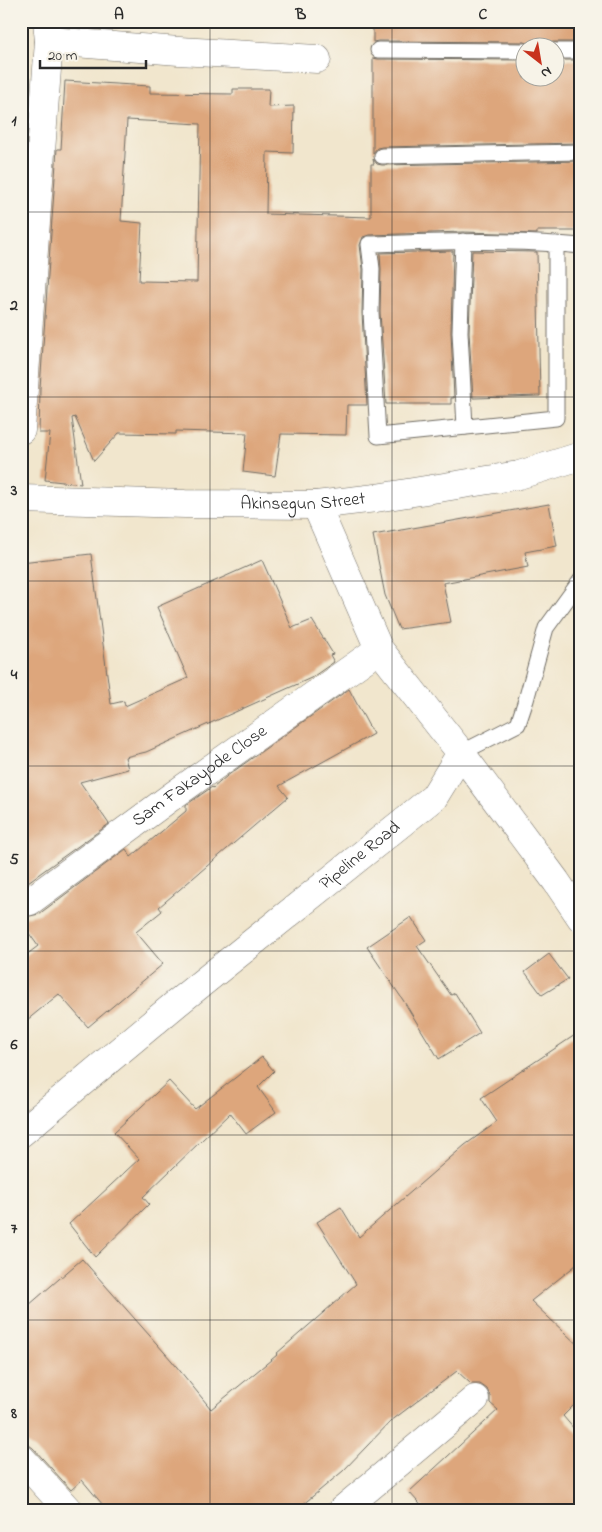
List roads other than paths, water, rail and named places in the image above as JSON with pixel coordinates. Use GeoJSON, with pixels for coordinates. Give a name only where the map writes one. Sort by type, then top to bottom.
{"type":"FeatureCollection","features":[{"type":"Feature","properties":{"kind":"street"},"geometry":{"type":"LineString","coordinates":[[21,430],[48,31],[179,51],[317,59]]}},
{"type":"Feature","properties":{"kind":"street","name":"Akinsegun Street"},"geometry":{"type":"LineString","coordinates":[[21,499],[185,504],[316,505],[376,498],[519,475],[581,456]]}},
{"type":"Feature","properties":{"kind":"street"},"geometry":{"type":"LineString","coordinates":[[316,505],[379,649],[461,753],[556,881],[581,918]]}},
{"type":"Feature","properties":{"kind":"street","name":"Sam Fakayode Close"},"geometry":{"type":"LineString","coordinates":[[21,903],[30,901],[171,797],[379,649]]}},
{"type":"Feature","properties":{"kind":"street","name":"Pipeline Road"},"geometry":{"type":"LineString","coordinates":[[21,1133],[177,1003],[434,798],[461,753]]}},
{"type":"Feature","properties":{"kind":"street"},"geometry":{"type":"LineString","coordinates":[[341,1511],[475,1399]]}},
{"type":"Feature","properties":{"kind":"street"},"geometry":{"type":"LineString","coordinates":[[21,1458],[70,1511]]}},
{"type":"Feature","properties":{"kind":"lane"},"geometry":{"type":"LineString","coordinates":[[378,50],[514,51]]}},
{"type":"Feature","properties":{"kind":"lane"},"geometry":{"type":"LineString","coordinates":[[564,51],[581,51]]}},
{"type":"Feature","properties":{"kind":"lane"},"geometry":{"type":"LineString","coordinates":[[382,156],[581,152]]}},
{"type":"Feature","properties":{"kind":"lane"},"geometry":{"type":"LineString","coordinates":[[556,244],[556,418],[378,436],[372,312],[372,269],[369,244],[463,241],[556,244],[581,246]]}},
{"type":"Feature","properties":{"kind":"lane"},"geometry":{"type":"LineString","coordinates":[[463,241],[460,332],[465,427]]}},
{"type":"Feature","properties":{"kind":"lane"},"geometry":{"type":"LineString","coordinates":[[461,753],[518,724],[546,628],[581,580]]}}]}
